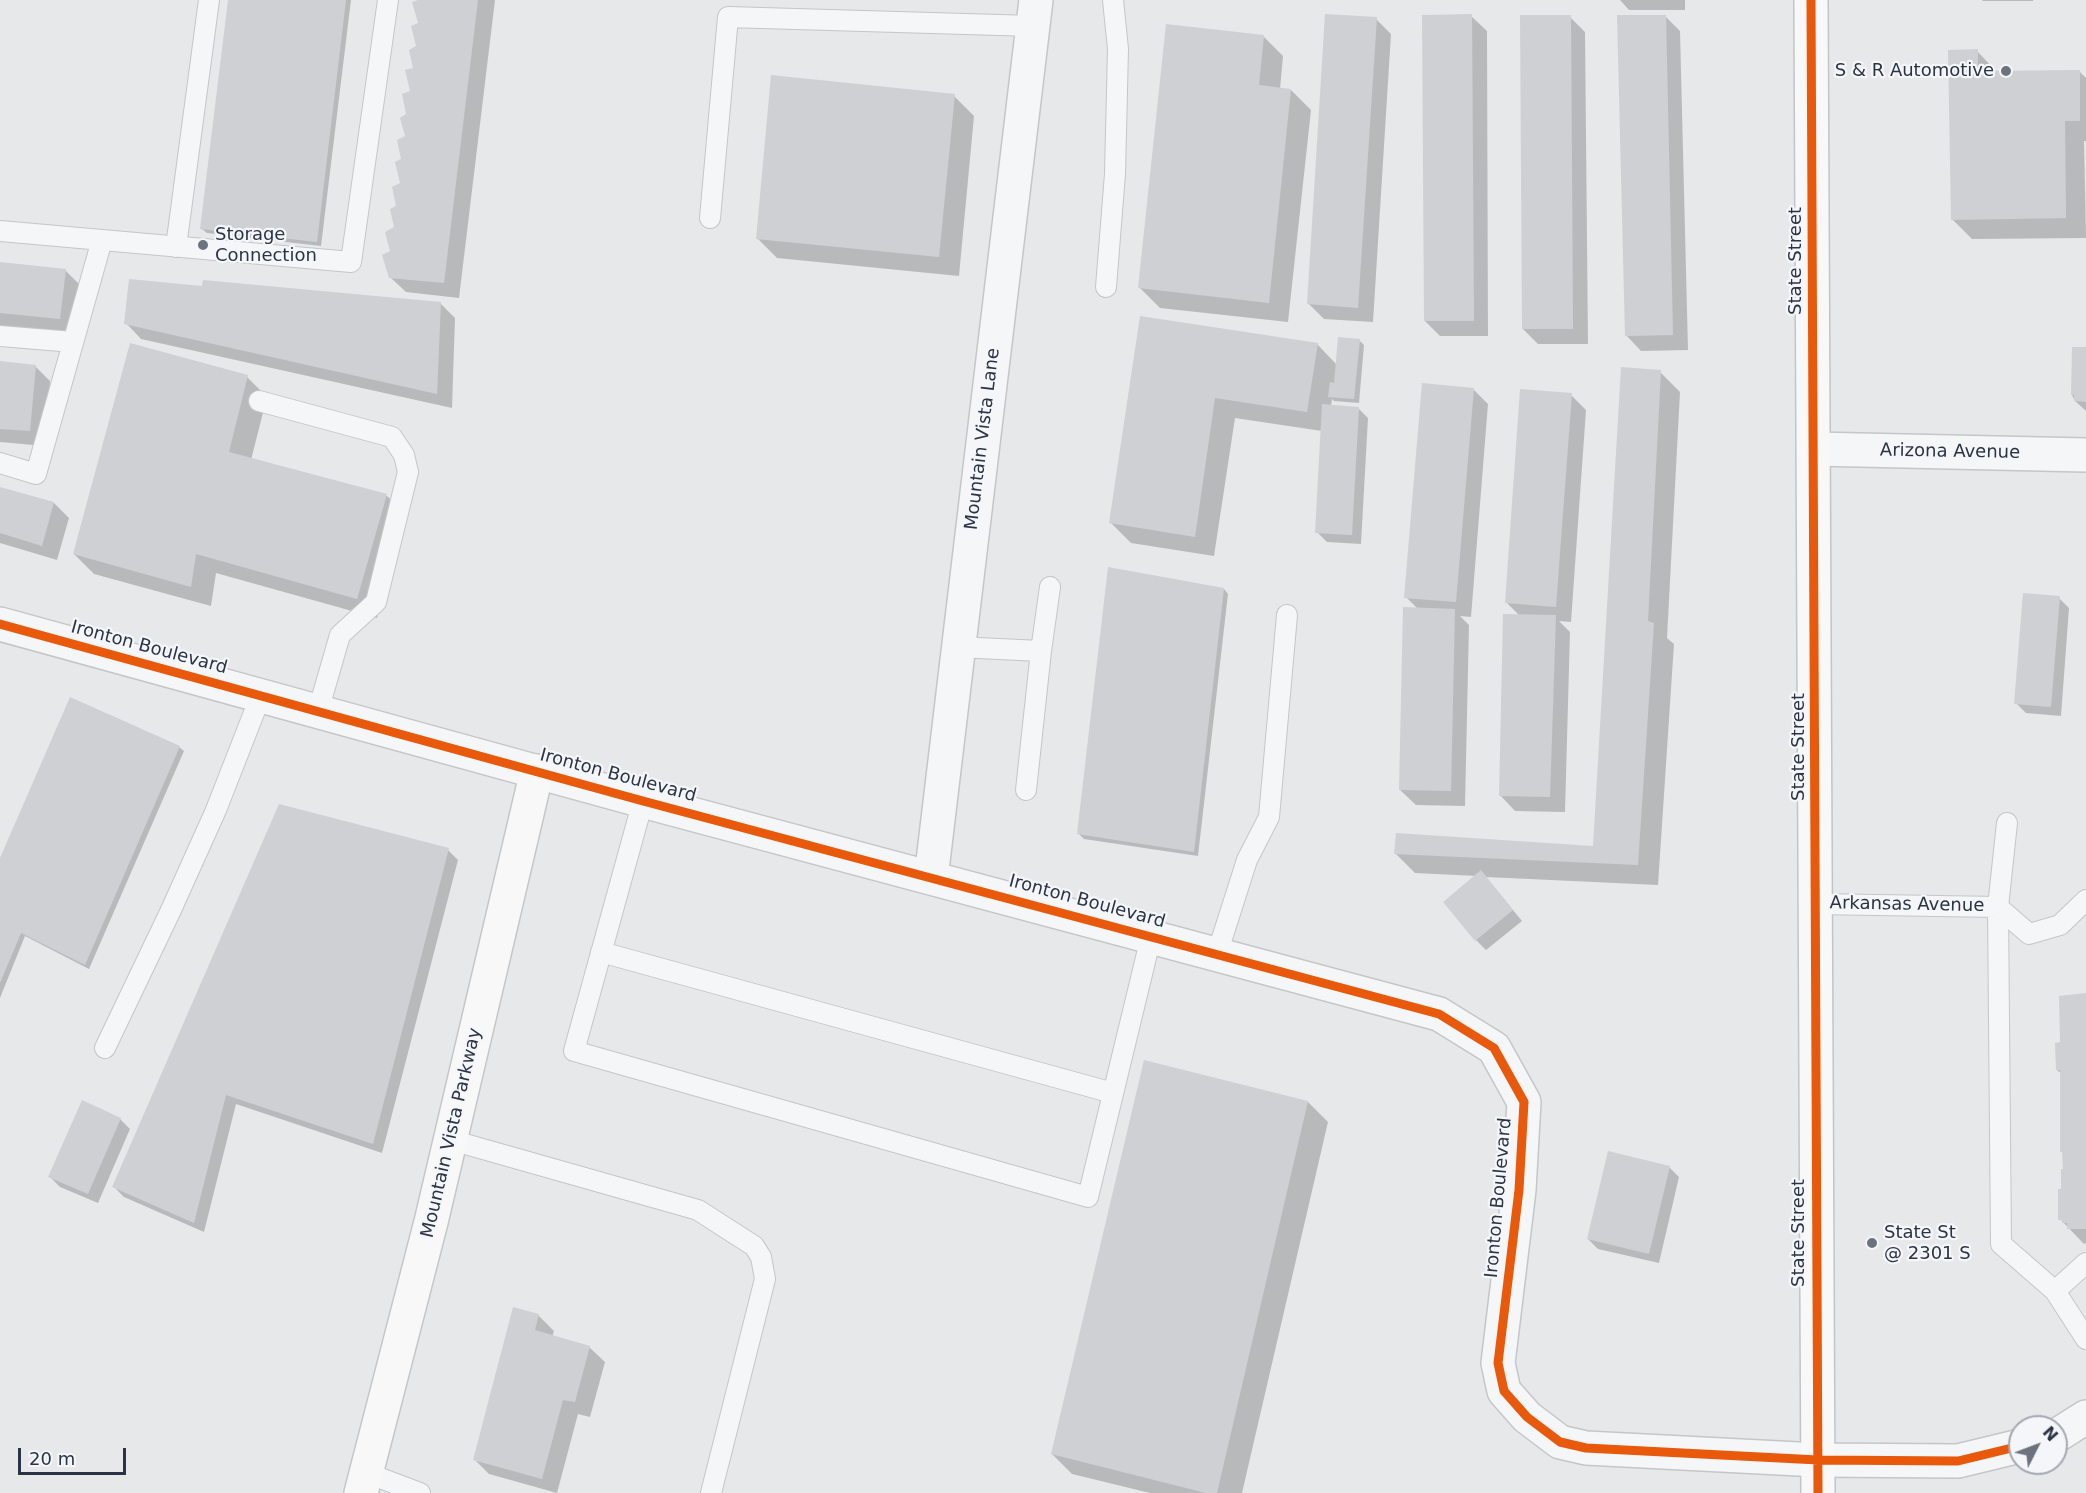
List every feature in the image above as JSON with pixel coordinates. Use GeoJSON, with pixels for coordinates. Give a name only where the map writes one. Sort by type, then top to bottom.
{"type":"FeatureCollection","features":[{"type":"Feature","properties":{"kind":"main road","name":"State Street"},"geometry":{"type":"LineString","coordinates":[[1811,0],[1818,1493]]}},
{"type":"Feature","properties":{"kind":"main road","name":"Mountain Vista Parkway"},"geometry":{"type":"LineString","coordinates":[[364,1483],[451,1140],[537,771]]}},
{"type":"Feature","properties":{"kind":"street","name":"Mountain Vista Lane"},"geometry":{"type":"LineString","coordinates":[[931,878],[957,647],[1040,7]]}},
{"type":"Feature","properties":{"kind":"street","name":"Arizona Avenue"},"geometry":{"type":"LineString","coordinates":[[1814,449],[2086,456]]}},
{"type":"Feature","properties":{"kind":"street","name":"Ironton Boulevard"},"geometry":{"type":"LineString","coordinates":[[0,624],[643,801],[1439,1014],[1494,1048],[1524,1102],[1519,1190],[1498,1363],[1504,1391],[1527,1417],[1560,1442],[1586,1448],[1818,1460],[1958,1461],[2008,1449]]}},
{"type":"Feature","properties":{"kind":"street"},"geometry":{"type":"LineString","coordinates":[[2068,1428],[2086,1417]]}},
{"type":"Feature","properties":{"kind":"lane"},"geometry":{"type":"LineString","coordinates":[[176,247],[209,0]]}},
{"type":"Feature","properties":{"kind":"lane"},"geometry":{"type":"LineString","coordinates":[[0,231],[351,262],[388,0]]}},
{"type":"Feature","properties":{"kind":"lane"},"geometry":{"type":"LineString","coordinates":[[1106,287],[1115,174],[1118,49],[1113,0]]}},
{"type":"Feature","properties":{"kind":"lane"},"geometry":{"type":"LineString","coordinates":[[710,218],[729,17],[1040,7]]}},
{"type":"Feature","properties":{"kind":"lane"},"geometry":{"type":"LineString","coordinates":[[0,463],[36,474],[102,240]]}},
{"type":"Feature","properties":{"kind":"lane"},"geometry":{"type":"LineString","coordinates":[[0,336],[73,342]]}},
{"type":"Feature","properties":{"kind":"lane"},"geometry":{"type":"LineString","coordinates":[[259,401],[392,437],[404,455],[408,472],[376,602],[340,635],[318,711]]}},
{"type":"Feature","properties":{"kind":"lane"},"geometry":{"type":"LineString","coordinates":[[1026,790],[1050,587]]}},
{"type":"Feature","properties":{"kind":"lane"},"geometry":{"type":"LineString","coordinates":[[1218,954],[1247,860],[1269,817],[1287,615]]}},
{"type":"Feature","properties":{"kind":"lane"},"geometry":{"type":"LineString","coordinates":[[957,647],[1041,651]]}},
{"type":"Feature","properties":{"kind":"lane"},"geometry":{"type":"LineString","coordinates":[[105,1048],[216,810],[261,695]]}},
{"type":"Feature","properties":{"kind":"lane"},"geometry":{"type":"LineString","coordinates":[[643,801],[574,1051],[1088,1197],[1151,937]]}},
{"type":"Feature","properties":{"kind":"lane"},"geometry":{"type":"LineString","coordinates":[[2007,823],[1998,907],[2001,1245],[2055,1290],[2086,1339]]}},
{"type":"Feature","properties":{"kind":"lane","name":"Arkansas Avenue"},"geometry":{"type":"LineString","coordinates":[[1816,904],[1998,907],[2030,934],[2060,925],[2086,900]]}},
{"type":"Feature","properties":{"kind":"lane"},"geometry":{"type":"LineString","coordinates":[[601,952],[1113,1094]]}},
{"type":"Feature","properties":{"kind":"lane"},"geometry":{"type":"LineString","coordinates":[[451,1140],[699,1210],[754,1246],[761,1257],[765,1279],[711,1493]]}},
{"type":"Feature","properties":{"kind":"lane"},"geometry":{"type":"LineString","coordinates":[[2055,1290],[2086,1263]]}},
{"type":"Feature","properties":{"kind":"lane"},"geometry":{"type":"LineString","coordinates":[[364,1483],[420,1493]]}},
{"type":"Feature","properties":{"kind":"building"},"geometry":{"type":"Polygon","coordinates":[[[228,0],[346,0],[317,242],[200,229],[228,0]]]}},
{"type":"Feature","properties":{"kind":"building"},"geometry":{"type":"Polygon","coordinates":[[[418,0],[478,0],[444,283],[389,278],[382,255],[390,251],[385,232],[394,227],[390,209],[396,206],[392,187],[400,183],[395,162],[401,159],[397,140],[405,136],[400,118],[406,114],[402,94],[410,91],[405,70],[413,68],[409,50],[416,46],[411,26],[418,23],[412,2],[418,0]]]}},
{"type":"Feature","properties":{"kind":"building"},"geometry":{"type":"Polygon","coordinates":[[[1325,14],[1377,17],[1358,308],[1307,304],[1325,14]]]}},
{"type":"Feature","properties":{"kind":"building"},"geometry":{"type":"Polygon","coordinates":[[[1472,14],[1474,321],[1424,321],[1422,15],[1472,14]]]}},
{"type":"Feature","properties":{"kind":"building"},"geometry":{"type":"Polygon","coordinates":[[[1520,15],[1571,15],[1573,329],[1522,329],[1520,15]]]}},
{"type":"Feature","properties":{"kind":"building"},"geometry":{"type":"Polygon","coordinates":[[[1617,15],[1666,15],[1673,335],[1625,336],[1617,15]]]}},
{"type":"Feature","properties":{"kind":"building"},"geometry":{"type":"Polygon","coordinates":[[[1166,24],[1264,35],[1259,85],[1291,89],[1269,303],[1138,288],[1166,24]]]}},
{"type":"Feature","properties":{"kind":"building"},"geometry":{"type":"Polygon","coordinates":[[[1978,49],[1978,71],[2080,70],[2080,121],[2065,121],[2066,218],[1951,220],[1948,50],[1978,49]]]}},
{"type":"Feature","properties":{"kind":"building"},"geometry":{"type":"Polygon","coordinates":[[[771,75],[955,94],[939,257],[756,239],[771,75]]]}},
{"type":"Feature","properties":{"kind":"building"},"geometry":{"type":"Polygon","coordinates":[[[0,262],[66,269],[60,319],[0,313],[0,262]]]}},
{"type":"Feature","properties":{"kind":"building"},"geometry":{"type":"Polygon","coordinates":[[[129,279],[202,286],[203,280],[441,302],[437,394],[124,324],[129,279]]]}},
{"type":"Feature","properties":{"kind":"building"},"geometry":{"type":"Polygon","coordinates":[[[1140,316],[1318,343],[1307,412],[1215,398],[1195,537],[1109,523],[1140,316]]]}},
{"type":"Feature","properties":{"kind":"building"},"geometry":{"type":"Polygon","coordinates":[[[1338,337],[1360,339],[1354,399],[1328,397],[1330,382],[1334,383],[1338,337]]]}},
{"type":"Feature","properties":{"kind":"building"},"geometry":{"type":"Polygon","coordinates":[[[130,343],[248,375],[229,452],[387,494],[357,599],[196,554],[191,587],[73,554],[130,343]]]}},
{"type":"Feature","properties":{"kind":"building"},"geometry":{"type":"Polygon","coordinates":[[[2072,347],[2086,347],[2086,402],[2074,401],[2074,395],[2071,395],[2072,347]]]}},
{"type":"Feature","properties":{"kind":"building"},"geometry":{"type":"Polygon","coordinates":[[[0,361],[36,365],[30,431],[0,429],[0,361]]]}},
{"type":"Feature","properties":{"kind":"building"},"geometry":{"type":"Polygon","coordinates":[[[1621,367],[1661,370],[1648,621],[1654,623],[1638,865],[1394,854],[1396,833],[1593,846],[1621,367]]]}},
{"type":"Feature","properties":{"kind":"building"},"geometry":{"type":"Polygon","coordinates":[[[1422,383],[1474,388],[1456,602],[1404,598],[1422,383]]]}},
{"type":"Feature","properties":{"kind":"building"},"geometry":{"type":"Polygon","coordinates":[[[1520,389],[1572,393],[1556,607],[1505,603],[1520,389]]]}},
{"type":"Feature","properties":{"kind":"building"},"geometry":{"type":"Polygon","coordinates":[[[1322,404],[1359,407],[1352,535],[1315,533],[1322,404]]]}},
{"type":"Feature","properties":{"kind":"building"},"geometry":{"type":"Polygon","coordinates":[[[0,487],[54,502],[42,546],[0,533],[0,487]]]}},
{"type":"Feature","properties":{"kind":"building"},"geometry":{"type":"Polygon","coordinates":[[[1108,567],[1224,588],[1194,852],[1077,834],[1108,567]]]}},
{"type":"Feature","properties":{"kind":"building"},"geometry":{"type":"Polygon","coordinates":[[[2023,593],[2060,596],[2051,707],[2014,704],[2023,593]]]}},
{"type":"Feature","properties":{"kind":"building"},"geometry":{"type":"Polygon","coordinates":[[[1403,607],[1455,609],[1451,791],[1399,790],[1403,607]]]}},
{"type":"Feature","properties":{"kind":"building"},"geometry":{"type":"Polygon","coordinates":[[[1503,614],[1556,615],[1550,797],[1499,796],[1503,614]]]}},
{"type":"Feature","properties":{"kind":"building"},"geometry":{"type":"Polygon","coordinates":[[[70,697],[180,746],[85,965],[21,933],[0,983],[0,858],[70,697]]]}},
{"type":"Feature","properties":{"kind":"building"},"geometry":{"type":"Polygon","coordinates":[[[279,804],[449,848],[373,1144],[226,1095],[194,1223],[112,1187],[279,804]]]}},
{"type":"Feature","properties":{"kind":"building"},"geometry":{"type":"Polygon","coordinates":[[[1481,870],[1513,910],[1475,941],[1443,902],[1481,870]]]}},
{"type":"Feature","properties":{"kind":"building"},"geometry":{"type":"Polygon","coordinates":[[[2086,993],[2086,1229],[2067,1229],[2067,1223],[2058,1220],[2058,1189],[2061,1189],[2061,1169],[2063,1169],[2062,1152],[2060,1152],[2060,1070],[2056,1070],[2055,1043],[2060,1042],[2059,996],[2086,993]]]}},
{"type":"Feature","properties":{"kind":"building"},"geometry":{"type":"Polygon","coordinates":[[[1144,1060],[1308,1101],[1217,1493],[1206,1493],[1051,1454],[1144,1060]]]}},
{"type":"Feature","properties":{"kind":"building"},"geometry":{"type":"Polygon","coordinates":[[[82,1100],[121,1118],[88,1194],[48,1177],[82,1100]]]}},
{"type":"Feature","properties":{"kind":"building"},"geometry":{"type":"Polygon","coordinates":[[[1608,1151],[1670,1166],[1649,1254],[1587,1239],[1608,1151]]]}},
{"type":"Feature","properties":{"kind":"building"},"geometry":{"type":"Polygon","coordinates":[[[513,1307],[539,1314],[535,1330],[590,1346],[575,1402],[563,1400],[542,1479],[473,1460],[513,1307]]]}},
{"type":"Feature","properties":{"kind":"cycle path"},"geometry":{"type":"LineString","coordinates":[[1811,0],[1818,1493]]}},
{"type":"Feature","properties":{"kind":"cycle path"},"geometry":{"type":"LineString","coordinates":[[0,624],[643,801],[1439,1014],[1494,1048],[1524,1102],[1519,1190],[1498,1363],[1504,1391],[1527,1417],[1560,1442],[1586,1448],[1818,1460],[1958,1461],[2008,1449]]}},
{"type":"Feature","properties":{"kind":"place","name":"S & R Automotive"},"geometry":{"type":"Point","coordinates":[2006,71]}},
{"type":"Feature","properties":{"kind":"place","name":"Storage Connection"},"geometry":{"type":"Point","coordinates":[203,245]}},
{"type":"Feature","properties":{"kind":"place","name":"State St @ 2301 S"},"geometry":{"type":"Point","coordinates":[1872,1243]}}]}
